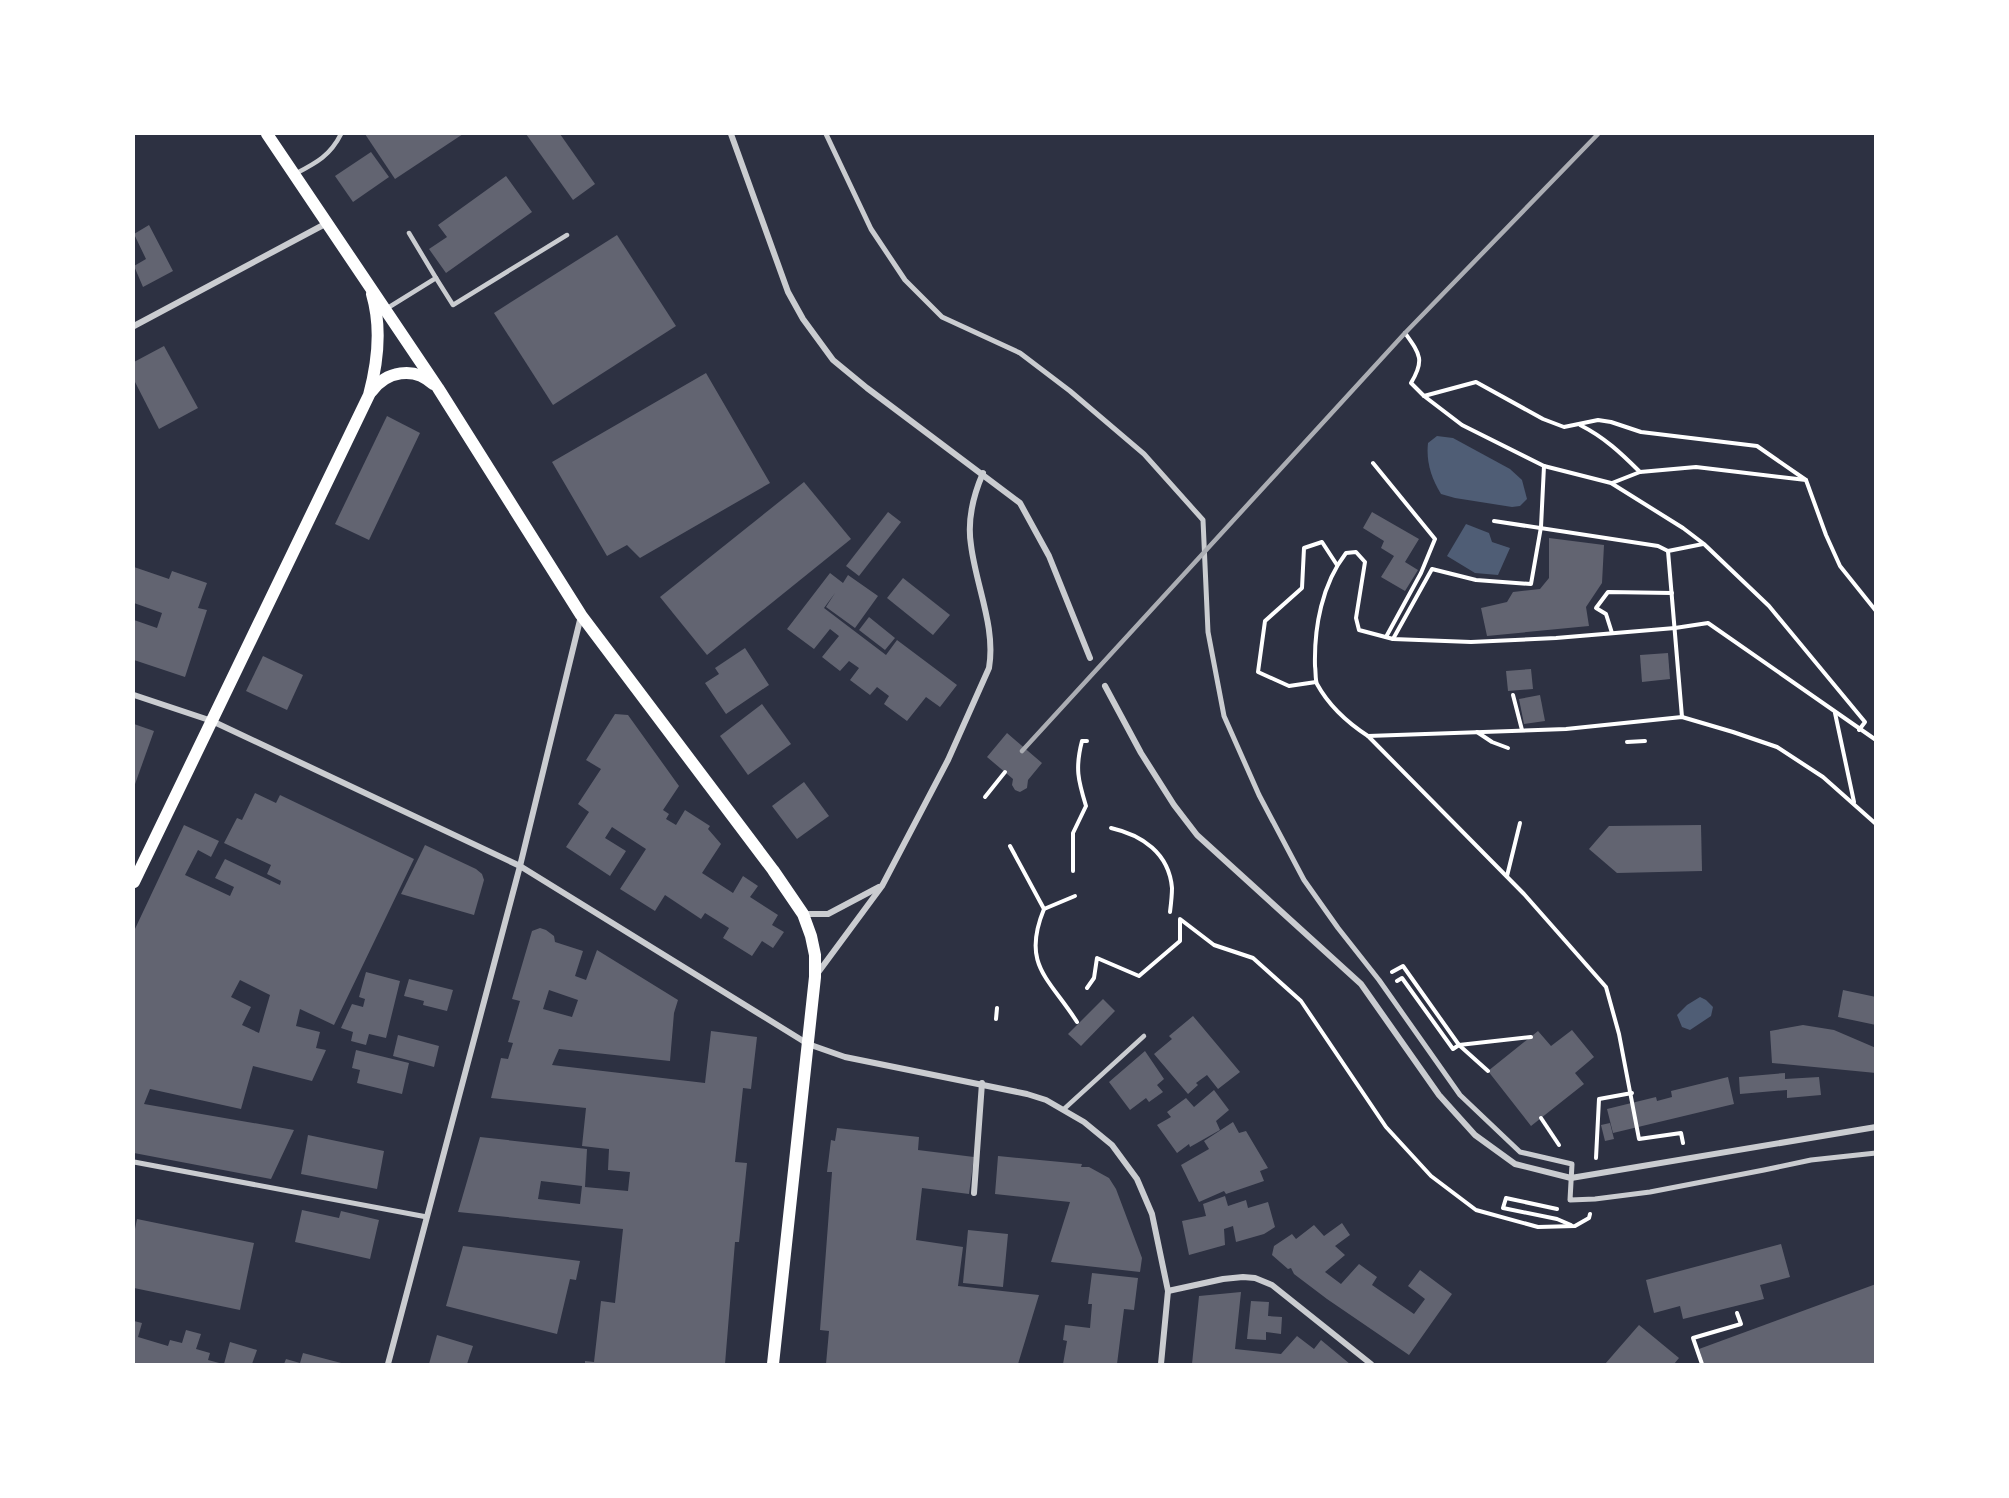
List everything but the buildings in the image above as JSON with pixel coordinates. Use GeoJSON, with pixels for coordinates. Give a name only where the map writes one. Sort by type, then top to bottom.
{"type":"FeatureCollection","features":[{"type":"Feature","properties":{"kind":"main road"},"geometry":{"type":"LineString","coordinates":[[267,134],[438,388],[581,615],[773,870],[803,914],[812,936],[815,977],[773,1365]]}},
{"type":"Feature","properties":{"kind":"main road"},"geometry":{"type":"LineString","coordinates":[[134,882],[369,395],[377,358],[378,339],[376,310],[368,283]]}},
{"type":"Feature","properties":{"kind":"main road"},"geometry":{"type":"LineString","coordinates":[[369,395],[382,380],[401,372],[415,373],[428,378],[438,388]]}},
{"type":"Feature","properties":{"kind":"street"},"geometry":{"type":"LineString","coordinates":[[731,134],[788,292],[803,319],[833,360],[1020,503],[1049,556],[1090,658]]}},
{"type":"Feature","properties":{"kind":"street"},"geometry":{"type":"LineString","coordinates":[[826,134],[870,229],[905,280],[942,317],[1020,353],[1070,391],[1144,454],[1203,520],[1208,632],[1224,716],[1259,795],[1304,880],[1460,1095],[1520,1152],[1572,1164],[1570,1200],[1650,1192],[1811,1160],[1875,1153]]}},
{"type":"Feature","properties":{"kind":"street"},"geometry":{"type":"LineString","coordinates":[[134,326],[327,223]]}},
{"type":"Feature","properties":{"kind":"street"},"geometry":{"type":"LineString","coordinates":[[815,977],[882,886],[948,760],[989,668],[991,656],[989,628],[970,544],[974,495],[983,473]]}},
{"type":"Feature","properties":{"kind":"street"},"geometry":{"type":"LineString","coordinates":[[388,1365],[520,866],[581,615]]}},
{"type":"Feature","properties":{"kind":"street"},"geometry":{"type":"LineString","coordinates":[[1105,686],[1174,805],[1197,835],[1361,984],[1439,1095],[1475,1135],[1515,1164],[1571,1178],[1875,1128]]}},
{"type":"Feature","properties":{"kind":"street"},"geometry":{"type":"LineString","coordinates":[[134,696],[212,721],[520,866],[808,1044],[845,1057],[982,1083],[1027,1094],[1046,1100],[1084,1122],[1112,1145],[1137,1179],[1152,1214],[1168,1291],[1161,1365]]}},
{"type":"Feature","properties":{"kind":"street"},"geometry":{"type":"LineString","coordinates":[[803,914],[828,914],[882,886]]}},
{"type":"Feature","properties":{"kind":"street"},"geometry":{"type":"LineString","coordinates":[[974,1193],[982,1083]]}},
{"type":"Feature","properties":{"kind":"street"},"geometry":{"type":"LineString","coordinates":[[134,1162],[427,1217]]}},
{"type":"Feature","properties":{"kind":"street"},"geometry":{"type":"LineString","coordinates":[[1168,1291],[1223,1279],[1255,1278],[1272,1285],[1371,1365]]}},
{"type":"Feature","properties":{"kind":"lane"},"geometry":{"type":"LineString","coordinates":[[294,174],[320,161],[335,146],[341,134]]}},
{"type":"Feature","properties":{"kind":"lane"},"geometry":{"type":"LineString","coordinates":[[409,233],[453,305],[567,235]]}},
{"type":"Feature","properties":{"kind":"lane"},"geometry":{"type":"LineString","coordinates":[[386,309],[436,278]]}},
{"type":"Feature","properties":{"kind":"lane"},"geometry":{"type":"LineString","coordinates":[[1064,1109],[1144,1036]]}},
{"type":"Feature","properties":{"kind":"path"},"geometry":{"type":"LineString","coordinates":[[1406,333],[1418,351],[1419,368],[1411,383],[1462,425],[1544,466],[1611,483],[1683,528],[1704,544],[1769,606],[1865,722],[1859,730]]}},
{"type":"Feature","properties":{"kind":"path"},"geometry":{"type":"LineString","coordinates":[[1424,396],[1476,382],[1543,419],[1564,427],[1598,420],[1641,432],[1757,446],[1806,480],[1840,566],[1875,611]]}},
{"type":"Feature","properties":{"kind":"path"},"geometry":{"type":"LineString","coordinates":[[1578,424],[1599,434],[1640,472]]}},
{"type":"Feature","properties":{"kind":"path"},"geometry":{"type":"LineString","coordinates":[[1373,463],[1435,539],[1421,573],[1386,637]]}},
{"type":"Feature","properties":{"kind":"path"},"geometry":{"type":"LineString","coordinates":[[1393,639],[1432,569],[1476,580],[1531,584],[1541,527],[1544,466]]}},
{"type":"Feature","properties":{"kind":"path"},"geometry":{"type":"LineString","coordinates":[[1611,483],[1640,472],[1696,467],[1806,480]]}},
{"type":"Feature","properties":{"kind":"path"},"geometry":{"type":"LineString","coordinates":[[1494,521],[1658,546],[1668,550],[1704,544]]}},
{"type":"Feature","properties":{"kind":"path"},"geometry":{"type":"LineString","coordinates":[[1316,682],[1289,686],[1258,672],[1265,621],[1302,588],[1304,548],[1322,542],[1337,565]]}},
{"type":"Feature","properties":{"kind":"path"},"geometry":{"type":"LineString","coordinates":[[1668,550],[1682,717]]}},
{"type":"Feature","properties":{"kind":"path"},"geometry":{"type":"LineString","coordinates":[[1686,1160],[1682,1132],[1639,1139],[1619,1034],[1606,987],[1507,876],[1368,736],[1350,725],[1316,682],[1315,643],[1325,592],[1337,565],[1346,553],[1356,552],[1365,562],[1356,618],[1359,630],[1393,639],[1471,642],[1556,638],[1676,628],[1708,623],[1875,740]]}},
{"type":"Feature","properties":{"kind":"path"},"geometry":{"type":"LineString","coordinates":[[1612,633],[1606,614],[1596,608],[1608,592],[1672,593]]}},
{"type":"Feature","properties":{"kind":"path"},"geometry":{"type":"LineString","coordinates":[[1512,695],[1522,730]]}},
{"type":"Feature","properties":{"kind":"path"},"geometry":{"type":"LineString","coordinates":[[1834,712],[1854,804]]}},
{"type":"Feature","properties":{"kind":"path"},"geometry":{"type":"LineString","coordinates":[[1368,736],[1566,729],[1682,717],[1778,747],[1823,777],[1875,824]]}},
{"type":"Feature","properties":{"kind":"path"},"geometry":{"type":"LineString","coordinates":[[1477,732],[1492,742],[1508,748]]}},
{"type":"Feature","properties":{"kind":"path"},"geometry":{"type":"LineString","coordinates":[[1073,871],[1073,833],[1086,806],[1079,783],[1077,763],[1082,741],[1087,741]]}},
{"type":"Feature","properties":{"kind":"path"},"geometry":{"type":"LineString","coordinates":[[1627,742],[1645,741]]}},
{"type":"Feature","properties":{"kind":"path"},"geometry":{"type":"LineString","coordinates":[[986,797],[1005,772]]}},
{"type":"Feature","properties":{"kind":"path"},"geometry":{"type":"LineString","coordinates":[[1507,876],[1520,823]]}},
{"type":"Feature","properties":{"kind":"path"},"geometry":{"type":"LineString","coordinates":[[1112,828],[1132,833],[1146,842],[1161,857],[1172,888],[1170,912]]}},
{"type":"Feature","properties":{"kind":"path"},"geometry":{"type":"LineString","coordinates":[[1010,846],[1044,909]]}},
{"type":"Feature","properties":{"kind":"path"},"geometry":{"type":"LineString","coordinates":[[1075,896],[1044,909],[1037,927],[1035,951],[1041,970],[1077,1022]]}},
{"type":"Feature","properties":{"kind":"path"},"geometry":{"type":"LineString","coordinates":[[1087,988],[1094,978],[1097,958],[1139,976],[1180,941],[1180,919],[1214,945],[1253,958],[1301,1001],[1386,1127],[1431,1176],[1476,1210],[1538,1227],[1575,1226],[1557,1219],[1503,1208],[1506,1198],[1569,1211],[1570,1200]]}},
{"type":"Feature","properties":{"kind":"path"},"geometry":{"type":"LineString","coordinates":[[1378,980],[1402,966],[1459,1045],[1531,1037]]}},
{"type":"Feature","properties":{"kind":"path"},"geometry":{"type":"LineString","coordinates":[[996,1019],[997,1008]]}},
{"type":"Feature","properties":{"kind":"path"},"geometry":{"type":"LineString","coordinates":[[1595,1174],[1599,1099],[1632,1094]]}},
{"type":"Feature","properties":{"kind":"path"},"geometry":{"type":"LineString","coordinates":[[1541,1118],[1556,1140]]}},
{"type":"Feature","properties":{"kind":"path"},"geometry":{"type":"LineString","coordinates":[[1702,1365],[1693,1338],[1741,1324],[1737,1313]]}},
{"type":"Feature","properties":{"kind":"water"},"geometry":{"type":"Polygon","coordinates":[[[1437,436],[1453,438],[1510,469],[1522,480],[1527,499],[1520,506],[1512,507],[1441,494],[1434,482],[1428,456],[1428,443],[1437,436]]]}},
{"type":"Feature","properties":{"kind":"water"},"geometry":{"type":"Polygon","coordinates":[[[1466,524],[1489,533],[1492,542],[1510,548],[1498,575],[1475,573],[1447,556],[1466,524]]]}},
{"type":"Feature","properties":{"kind":"water"},"geometry":{"type":"Polygon","coordinates":[[[1700,997],[1713,1007],[1711,1016],[1690,1030],[1682,1027],[1677,1015],[1700,997]]]}},
{"type":"Feature","properties":{"kind":"railway"},"geometry":{"type":"LineString","coordinates":[[1022,751],[1405,333],[1598,134]]}}]}
